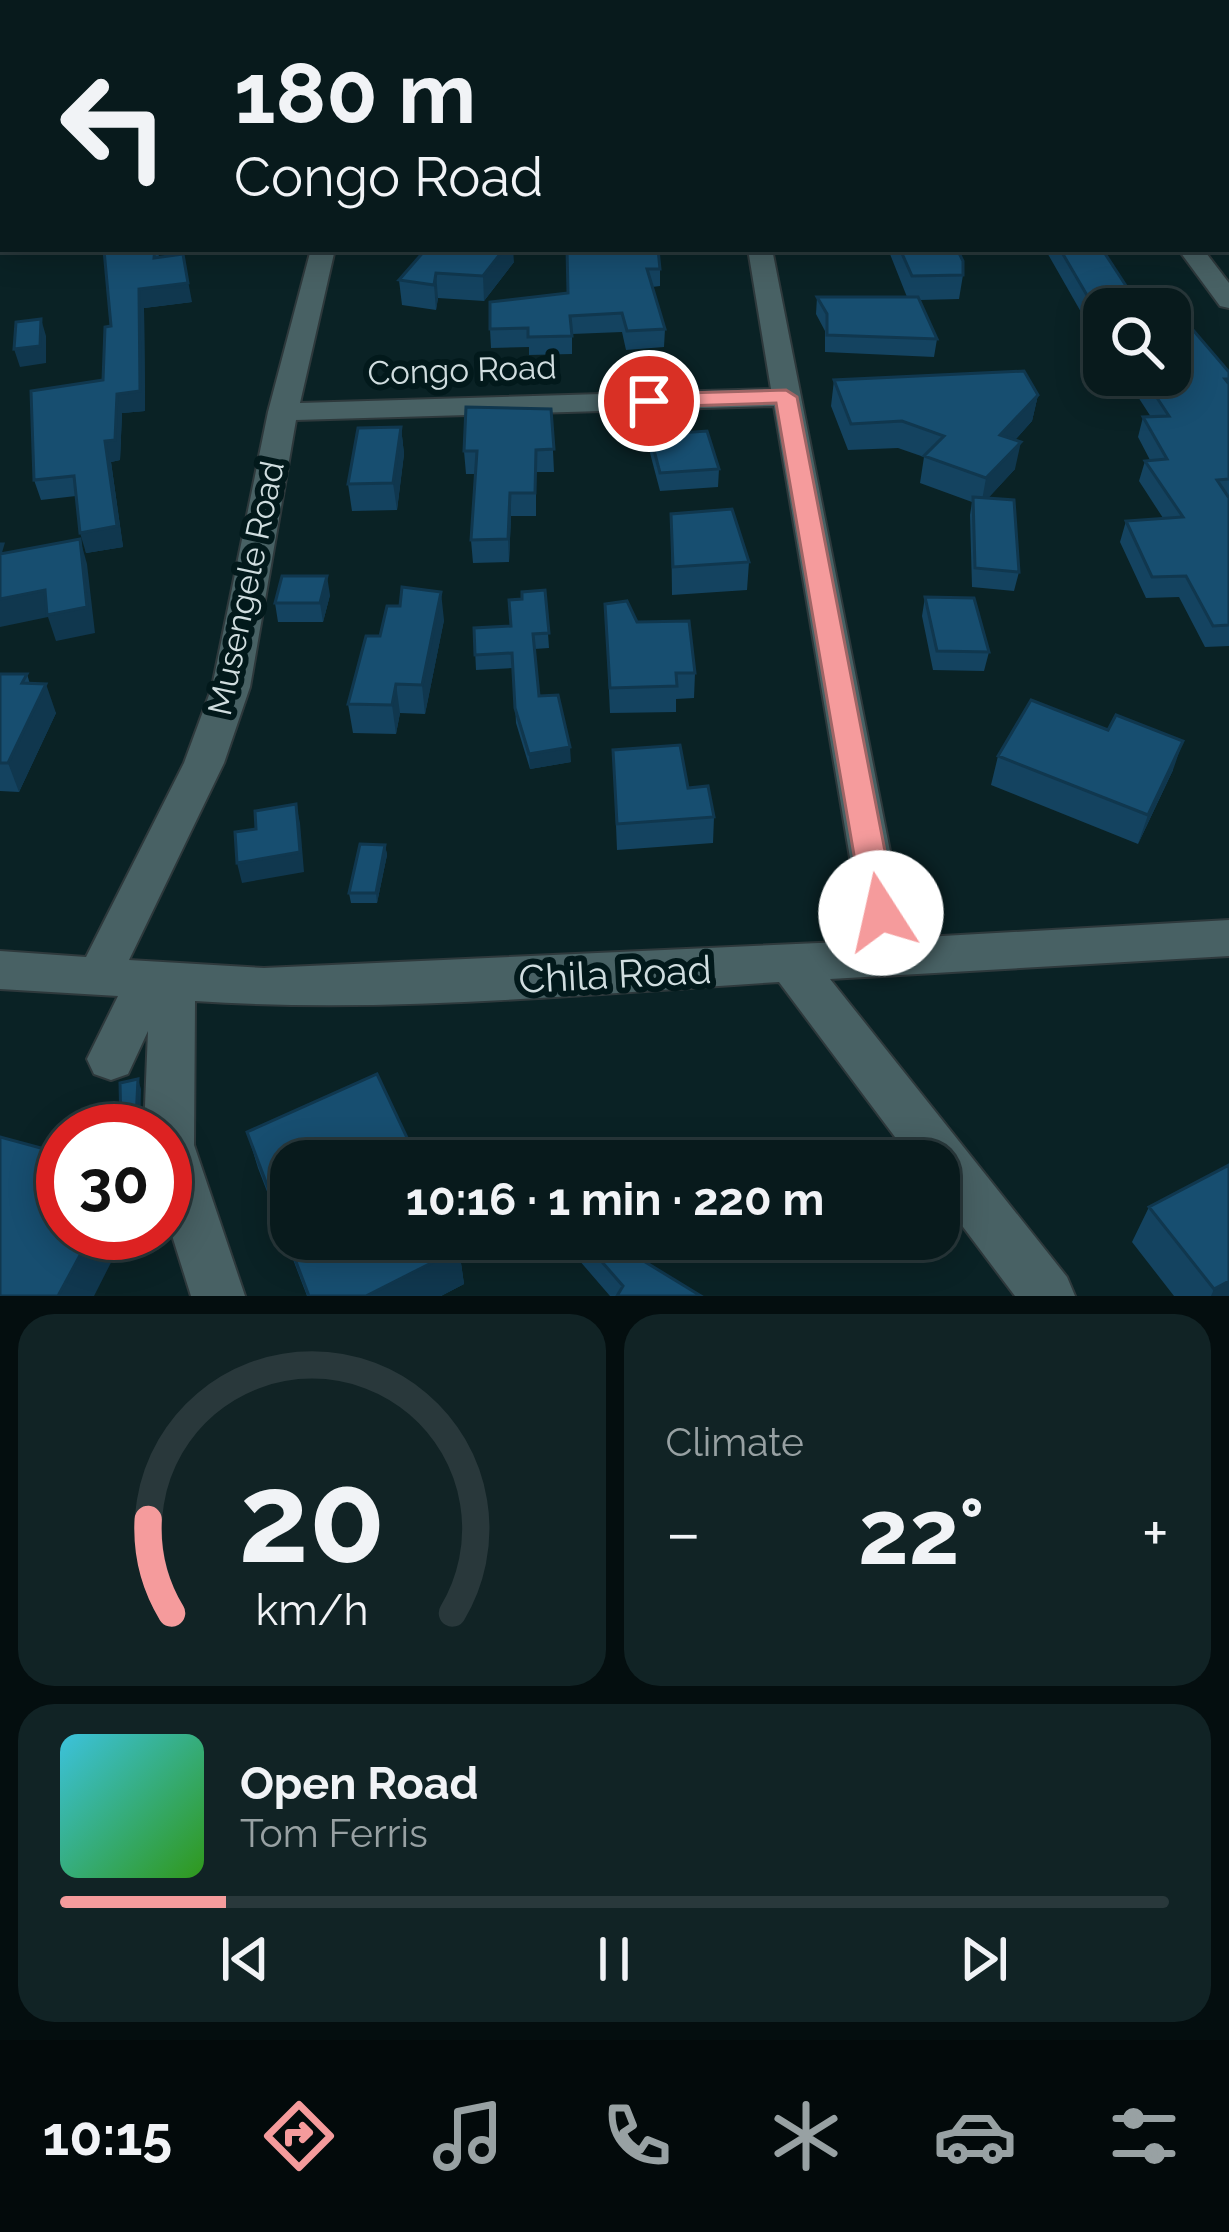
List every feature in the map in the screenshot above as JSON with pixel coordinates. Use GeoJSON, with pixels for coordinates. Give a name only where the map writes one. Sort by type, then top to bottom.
{"type":"FeatureCollection","features":[{"type":"Feature","properties":{"kind":"street","name":"Musengele Road"},"geometry":{"type":"LineString","coordinates":[[98,977],[204,763],[231,687],[283,412],[322,252]]}},
{"type":"Feature","properties":{"kind":"street"},"geometry":{"type":"LineString","coordinates":[[761,252],[889,958]]}},
{"type":"Feature","properties":{"kind":"street"},"geometry":{"type":"LineString","coordinates":[[1192,252],[1229,300]]}},
{"type":"Feature","properties":{"kind":"street","name":"Congo Road"},"geometry":{"type":"LineString","coordinates":[[283,412],[786,397]]}},
{"type":"Feature","properties":{"kind":"street","name":"Chila Road"},"geometry":{"type":"LineString","coordinates":[[0,970],[288,987],[792,965],[1229,938]]}},
{"type":"Feature","properties":{"kind":"street"},"geometry":{"type":"LineString","coordinates":[[792,965],[1048,1296]]}},
{"type":"Feature","properties":{"kind":"street"},"geometry":{"type":"LineString","coordinates":[[111,1059],[160,982]]}},
{"type":"Feature","properties":{"kind":"street"},"geometry":{"type":"LineString","coordinates":[[160,982],[170,1145],[218,1296]]}},
{"type":"Feature","properties":{"kind":"building"},"geometry":{"type":"Polygon","coordinates":[[[104,252],[155,252],[154,258],[183,254],[188,283],[139,289],[140,391],[117,394],[115,440],[105,441],[117,526],[80,533],[74,476],[34,480],[31,391],[103,380],[105,327],[111,326],[104,252]]]}},
{"type":"Feature","properties":{"kind":"building"},"geometry":{"type":"Polygon","coordinates":[[[423,252],[502,252],[483,276],[436,273],[434,285],[399,280],[423,252]]]}},
{"type":"Feature","properties":{"kind":"building"},"geometry":{"type":"Polygon","coordinates":[[[567,252],[658,252],[660,269],[647,269],[665,329],[627,331],[622,313],[570,316],[572,336],[528,337],[528,328],[490,329],[490,302],[568,293],[567,252]]]}},
{"type":"Feature","properties":{"kind":"building"},"geometry":{"type":"Polygon","coordinates":[[[901,252],[958,252],[963,261],[963,275],[912,276],[901,252]]]}},
{"type":"Feature","properties":{"kind":"building"},"geometry":{"type":"Polygon","coordinates":[[[1062,252],[1104,252],[1127,288],[1083,288],[1062,252]]]}},
{"type":"Feature","properties":{"kind":"building"},"geometry":{"type":"Polygon","coordinates":[[[817,297],[918,297],[937,339],[827,335],[827,314],[817,297]]]}},
{"type":"Feature","properties":{"kind":"building"},"geometry":{"type":"Polygon","coordinates":[[[41,319],[40,346],[14,349],[16,322],[41,319]]]}},
{"type":"Feature","properties":{"kind":"building"},"geometry":{"type":"Polygon","coordinates":[[[1191,328],[1229,372],[1225,379],[1229,384],[1229,479],[1217,480],[1229,498],[1229,625],[1213,626],[1186,576],[1152,577],[1126,521],[1183,517],[1145,461],[1167,459],[1143,417],[1169,416],[1156,396],[1191,396],[1191,328]]]}},
{"type":"Feature","properties":{"kind":"building"},"geometry":{"type":"Polygon","coordinates":[[[1024,371],[1038,395],[1000,435],[1021,442],[986,478],[924,456],[944,436],[902,421],[851,424],[834,380],[1024,371]]]}},
{"type":"Feature","properties":{"kind":"building"},"geometry":{"type":"Polygon","coordinates":[[[466,407],[551,409],[554,449],[536,450],[535,493],[510,493],[508,539],[471,540],[477,451],[464,451],[466,407]]]}},
{"type":"Feature","properties":{"kind":"building"},"geometry":{"type":"Polygon","coordinates":[[[401,427],[393,483],[348,484],[358,428],[401,427]]]}},
{"type":"Feature","properties":{"kind":"building"},"geometry":{"type":"Polygon","coordinates":[[[707,431],[719,469],[660,473],[650,435],[707,431]]]}},
{"type":"Feature","properties":{"kind":"building"},"geometry":{"type":"Polygon","coordinates":[[[973,497],[1014,500],[1019,572],[975,568],[973,497]]]}},
{"type":"Feature","properties":{"kind":"building"},"geometry":{"type":"Polygon","coordinates":[[[732,509],[749,562],[673,567],[671,514],[732,509]]]}},
{"type":"Feature","properties":{"kind":"building"},"geometry":{"type":"Polygon","coordinates":[[[80,539],[87,607],[47,615],[45,590],[0,599],[0,554],[80,539]]]}},
{"type":"Feature","properties":{"kind":"building"},"geometry":{"type":"Polygon","coordinates":[[[282,576],[327,576],[320,603],[275,603],[282,576]]]}},
{"type":"Feature","properties":{"kind":"building"},"geometry":{"type":"Polygon","coordinates":[[[402,587],[441,592],[422,685],[396,684],[392,705],[348,704],[366,636],[380,636],[387,606],[400,606],[402,587]]]}},
{"type":"Feature","properties":{"kind":"building"},"geometry":{"type":"Polygon","coordinates":[[[545,590],[549,633],[533,634],[539,696],[558,695],[570,747],[529,754],[515,708],[512,653],[475,655],[474,628],[511,626],[509,600],[522,599],[522,592],[545,590]]]}},
{"type":"Feature","properties":{"kind":"building"},"geometry":{"type":"Polygon","coordinates":[[[925,597],[974,598],[989,652],[937,651],[925,597]]]}},
{"type":"Feature","properties":{"kind":"building"},"geometry":{"type":"Polygon","coordinates":[[[627,601],[637,622],[689,621],[695,673],[676,673],[677,686],[610,688],[605,604],[627,601]]]}},
{"type":"Feature","properties":{"kind":"building"},"geometry":{"type":"Polygon","coordinates":[[[0,674],[27,674],[22,683],[46,684],[8,763],[0,763],[0,674]]]}},
{"type":"Feature","properties":{"kind":"building"},"geometry":{"type":"Polygon","coordinates":[[[1031,700],[1108,730],[1116,715],[1183,741],[1148,815],[998,756],[1031,700]]]}},
{"type":"Feature","properties":{"kind":"building"},"geometry":{"type":"Polygon","coordinates":[[[680,745],[688,788],[708,786],[714,817],[617,824],[613,750],[680,745]]]}},
{"type":"Feature","properties":{"kind":"building"},"geometry":{"type":"Polygon","coordinates":[[[296,804],[300,852],[237,863],[235,832],[256,829],[255,811],[296,804]]]}},
{"type":"Feature","properties":{"kind":"building"},"geometry":{"type":"Polygon","coordinates":[[[360,844],[385,845],[376,893],[349,893],[360,844]]]}},
{"type":"Feature","properties":{"kind":"building"},"geometry":{"type":"Polygon","coordinates":[[[377,1074],[408,1140],[270,1140],[270,1193],[247,1132],[377,1074]]]}},
{"type":"Feature","properties":{"kind":"building"},"geometry":{"type":"Polygon","coordinates":[[[138,1079],[137,1104],[121,1104],[120,1083],[138,1079]]]}},
{"type":"Feature","properties":{"kind":"building"},"geometry":{"type":"Polygon","coordinates":[[[0,1137],[36,1147],[36,1260],[77,1260],[58,1296],[0,1296],[0,1137]]]}},
{"type":"Feature","properties":{"kind":"building"},"geometry":{"type":"Polygon","coordinates":[[[1229,1165],[1229,1281],[1214,1289],[1149,1207],[1229,1165]]]}},
{"type":"Feature","properties":{"kind":"building"},"geometry":{"type":"Polygon","coordinates":[[[295,1260],[437,1260],[366,1296],[309,1296],[295,1260]]]}},
{"type":"Feature","properties":{"kind":"building"},"geometry":{"type":"Polygon","coordinates":[[[600,1260],[642,1260],[701,1296],[617,1296],[623,1286],[600,1260]]]}},
{"type":"Feature","properties":{"kind":"route"},"geometry":{"type":"LineString","coordinates":[[649,401],[786,397],[881,913]]}}]}
